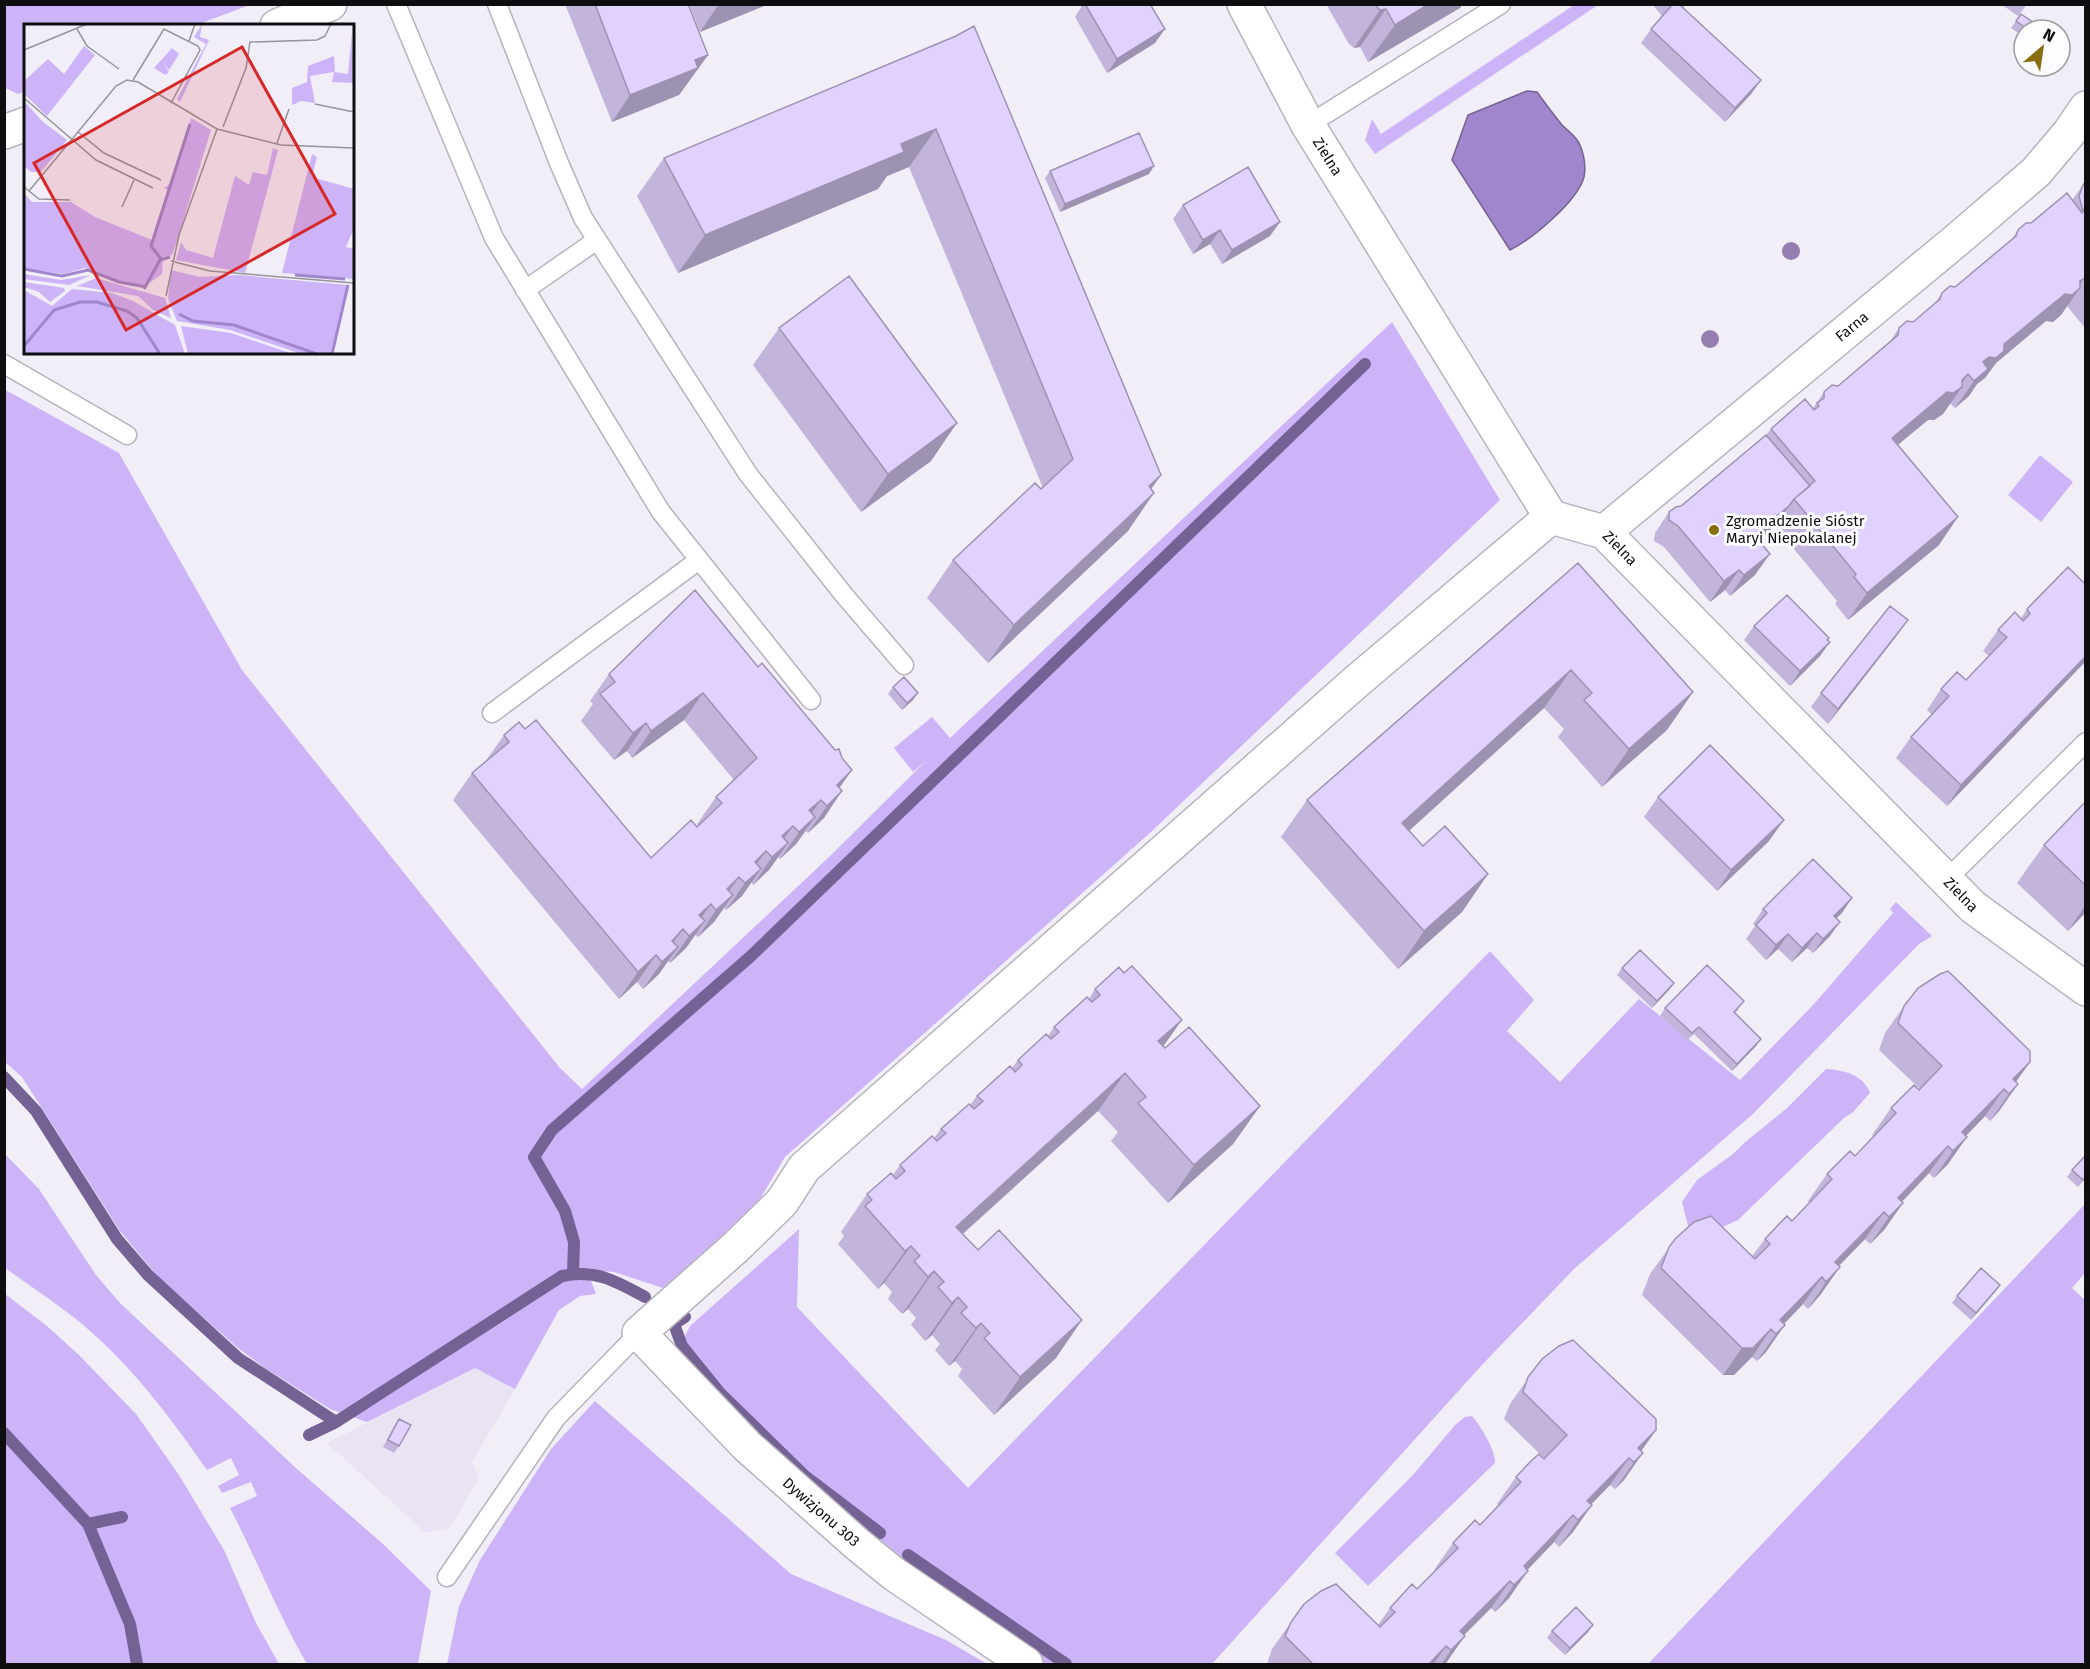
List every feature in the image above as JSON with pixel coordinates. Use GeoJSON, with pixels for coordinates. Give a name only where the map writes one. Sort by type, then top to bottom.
{"type":"FeatureCollection","features":[{"type":"Feature","properties":{"kind":"street"},"geometry":{"type":"LineString","coordinates":[[282,24],[330,4]]}},
{"type":"Feature","properties":{"kind":"street","name":"Zielna"},"geometry":{"type":"LineString","coordinates":[[1244,4],[1308,125],[1551,517],[1604,532],[1973,907],[2085,988]]}},
{"type":"Feature","properties":{"kind":"street","name":"Farna"},"geometry":{"type":"LineString","coordinates":[[1604,532],[2036,171],[2069,133],[2085,108]]}},
{"type":"Feature","properties":{"kind":"street"},"geometry":{"type":"LineString","coordinates":[[4,132],[24,125]]}},
{"type":"Feature","properties":{"kind":"street"},"geometry":{"type":"LineString","coordinates":[[639,1334],[736,1247],[782,1202],[804,1168],[1348,689],[1551,517]]}},
{"type":"Feature","properties":{"kind":"street","name":"Dywizjonu 303"},"geometry":{"type":"LineString","coordinates":[[639,1334],[748,1448],[857,1544],[894,1574],[1026,1665]]}},
{"type":"Feature","properties":{"kind":"lane"},"geometry":{"type":"LineString","coordinates":[[396,4],[494,238],[525,290],[661,512],[812,700]]}},
{"type":"Feature","properties":{"kind":"lane"},"geometry":{"type":"LineString","coordinates":[[497,4],[583,218],[748,474],[844,596],[904,665]]}},
{"type":"Feature","properties":{"kind":"lane"},"geometry":{"type":"LineString","coordinates":[[1308,125],[1501,4]]}},
{"type":"Feature","properties":{"kind":"lane"},"geometry":{"type":"LineString","coordinates":[[525,290],[597,240]]}},
{"type":"Feature","properties":{"kind":"lane"},"geometry":{"type":"LineString","coordinates":[[4,364],[127,435]]}},
{"type":"Feature","properties":{"kind":"lane"},"geometry":{"type":"LineString","coordinates":[[492,713],[699,560]]}},
{"type":"Feature","properties":{"kind":"lane"},"geometry":{"type":"LineString","coordinates":[[1946,880],[2085,742]]}},
{"type":"Feature","properties":{"kind":"lane"},"geometry":{"type":"LineString","coordinates":[[447,1578],[556,1418],[639,1334]]}},
{"type":"Feature","properties":{"kind":"shaded area"},"geometry":{"type":"Polygon","coordinates":[[[5,4],[250,4],[199,24],[24,24],[24,91],[18,94],[5,88],[5,4]]]}},
{"type":"Feature","properties":{"kind":"shaded area"},"geometry":{"type":"Polygon","coordinates":[[[1574,5],[1598,5],[1375,154],[1365,140],[1372,119],[1381,134],[1574,5]]]}},
{"type":"Feature","properties":{"kind":"shaded area"},"geometry":{"type":"Polygon","coordinates":[[[1527,91],[1537,92],[1562,125],[1577,139],[1584,157],[1585,173],[1580,187],[1553,219],[1510,250],[1452,160],[1468,115],[1527,91]]]}},
{"type":"Feature","properties":{"kind":"shaded area"},"geometry":{"type":"Polygon","coordinates":[[[1392,322],[1500,500],[1151,832],[785,1157],[747,1221],[666,1289],[614,1272],[587,1270],[596,1294],[580,1296],[559,1310],[515,1389],[475,1368],[367,1422],[330,1409],[265,1368],[238,1348],[159,1278],[120,1231],[22,1077],[5,1062],[4,389],[119,453],[242,670],[560,1068],[582,1089],[829,857],[926,761],[913,772],[894,748],[932,717],[950,738],[1392,322]]]}},
{"type":"Feature","properties":{"kind":"shaded area"},"geometry":{"type":"Polygon","coordinates":[[[2040,455],[2073,482],[2041,522],[2008,495],[2040,455]]]}},
{"type":"Feature","properties":{"kind":"shaded area"},"geometry":{"type":"Polygon","coordinates":[[[1896,902],[1932,936],[1919,944],[1754,1113],[1574,1269],[1481,1366],[1212,1664],[1045,1664],[914,1575],[700,1382],[679,1348],[690,1326],[799,1229],[797,1307],[968,1488],[1490,951],[1534,1000],[1507,1031],[1560,1082],[1639,999],[1740,1080],[1814,1004],[1893,913],[1890,909],[1896,902]]]}},
{"type":"Feature","properties":{"kind":"shaded area"},"geometry":{"type":"Polygon","coordinates":[[[1826,1069],[1840,1071],[1858,1078],[1870,1093],[1852,1113],[1844,1118],[1738,1220],[1709,1233],[1689,1230],[1682,1202],[1697,1180],[1733,1154],[1786,1109],[1826,1069]]]}},
{"type":"Feature","properties":{"kind":"shaded area"},"geometry":{"type":"Polygon","coordinates":[[[5,1154],[39,1189],[96,1275],[120,1303],[297,1469],[383,1544],[431,1591],[418,1664],[307,1664],[230,1508],[257,1496],[251,1482],[222,1493],[218,1486],[239,1475],[231,1458],[207,1470],[145,1388],[92,1332],[5,1268],[5,1154]]]}},
{"type":"Feature","properties":{"kind":"shaded area"},"geometry":{"type":"Polygon","coordinates":[[[2085,1204],[2085,1273],[2072,1288],[2086,1301],[2085,1664],[1648,1664],[2085,1204]]]}},
{"type":"Feature","properties":{"kind":"shaded area"},"geometry":{"type":"Polygon","coordinates":[[[5,1294],[47,1326],[79,1355],[136,1414],[179,1475],[224,1550],[256,1623],[279,1664],[5,1664],[5,1294]]]}},
{"type":"Feature","properties":{"kind":"shaded area"},"geometry":{"type":"Polygon","coordinates":[[[475,1368],[515,1389],[472,1462],[479,1477],[451,1527],[426,1533],[327,1443],[475,1368]]]}},
{"type":"Feature","properties":{"kind":"shaded area"},"geometry":{"type":"Polygon","coordinates":[[[595,1401],[791,1574],[946,1640],[987,1664],[447,1664],[459,1606],[480,1560],[551,1449],[595,1401]]]}},
{"type":"Feature","properties":{"kind":"shaded area"},"geometry":{"type":"Polygon","coordinates":[[[1472,1416],[1487,1439],[1495,1463],[1368,1586],[1335,1553],[1412,1476],[1456,1424],[1465,1417],[1472,1416]]]}},
{"type":"Feature","properties":{"kind":"building"},"geometry":{"type":"Polygon","coordinates":[[[595,4],[688,4],[708,55],[695,60],[698,68],[630,95],[595,4]]]}},
{"type":"Feature","properties":{"kind":"building"},"geometry":{"type":"Polygon","coordinates":[[[1085,4],[1150,4],[1165,29],[1117,59],[1085,4]]]}},
{"type":"Feature","properties":{"kind":"building"},"geometry":{"type":"Polygon","coordinates":[[[1374,4],[1429,4],[1395,25],[1386,9],[1380,10],[1374,4]]]}},
{"type":"Feature","properties":{"kind":"building"},"geometry":{"type":"Polygon","coordinates":[[[1673,4],[1681,4],[1761,80],[1735,108],[1651,29],[1673,4]]]}},
{"type":"Feature","properties":{"kind":"building"},"geometry":{"type":"Polygon","coordinates":[[[974,26],[1161,475],[1149,486],[1154,493],[1014,625],[953,560],[1035,483],[1041,489],[1073,459],[936,129],[901,144],[904,152],[705,235],[664,158],[956,36],[974,26]]]}},
{"type":"Feature","properties":{"kind":"building"},"geometry":{"type":"Polygon","coordinates":[[[1139,133],[1154,166],[1065,204],[1050,171],[1139,133]]]}},
{"type":"Feature","properties":{"kind":"building"},"geometry":{"type":"Polygon","coordinates":[[[1248,167],[1280,222],[1232,250],[1220,230],[1203,240],[1183,205],[1248,167]]]}},
{"type":"Feature","properties":{"kind":"building"},"geometry":{"type":"Polygon","coordinates":[[[2085,182],[2085,208],[2083,211],[2079,196],[2085,182]]]}},
{"type":"Feature","properties":{"kind":"building"},"geometry":{"type":"Polygon","coordinates":[[[2067,193],[2082,213],[2085,208],[2085,278],[2080,281],[2080,288],[2072,295],[2065,294],[2004,344],[2004,351],[1996,358],[1989,357],[1983,362],[1988,369],[1974,381],[1968,374],[1962,380],[1962,387],[1953,393],[1947,392],[1892,438],[1958,517],[1867,593],[1854,577],[1856,574],[1794,499],[1815,481],[1771,429],[1805,399],[1814,410],[1819,406],[1817,403],[1824,398],[1824,392],[1832,385],[1838,386],[1898,335],[1899,328],[1907,321],[1913,322],[1940,299],[1942,293],[1950,286],[1955,287],[2016,236],[2018,230],[2026,223],[2031,223],[2067,193]]]}},
{"type":"Feature","properties":{"kind":"building"},"geometry":{"type":"Polygon","coordinates":[[[849,276],[957,423],[888,474],[779,328],[849,276]]]}},
{"type":"Feature","properties":{"kind":"building","name":"Zgromadzenie Sióstr Maryi Niepokalanej"},"geometry":{"type":"Polygon","coordinates":[[[1766,435],[1810,486],[1754,535],[1770,554],[1744,575],[1739,570],[1724,581],[1678,526],[1669,520],[1669,512],[1681,506],[1766,435]]]}},
{"type":"Feature","properties":{"kind":"building"},"geometry":{"type":"Polygon","coordinates":[[[1578,563],[1693,692],[1629,749],[1584,700],[1592,693],[1571,670],[1402,823],[1423,846],[1445,826],[1488,874],[1424,931],[1307,800],[1578,563]]]}},
{"type":"Feature","properties":{"kind":"building"},"geometry":{"type":"Polygon","coordinates":[[[2068,567],[2085,584],[2085,657],[1961,785],[1911,737],[1949,696],[1941,689],[1957,672],[1966,680],[2007,637],[1998,630],[2015,612],[2023,621],[2030,614],[2027,609],[2068,567]]]}},
{"type":"Feature","properties":{"kind":"building"},"geometry":{"type":"Polygon","coordinates":[[[695,590],[758,667],[762,663],[835,750],[839,749],[842,758],[852,770],[837,785],[842,791],[827,806],[821,800],[809,810],[815,817],[799,832],[793,826],[782,836],[788,843],[772,857],[766,851],[755,862],[761,869],[745,883],[739,877],[727,889],[733,895],[716,910],[711,904],[699,915],[705,921],[689,936],[683,929],[672,941],[678,947],[662,962],[656,955],[638,972],[472,773],[509,742],[504,735],[519,722],[525,729],[536,720],[651,858],[691,820],[697,827],[722,803],[716,797],[757,758],[703,693],[651,731],[646,723],[633,733],[600,694],[615,682],[609,674],[695,590]]]}},
{"type":"Feature","properties":{"kind":"building"},"geometry":{"type":"Polygon","coordinates":[[[1787,595],[1829,638],[1827,640],[1830,642],[1800,671],[1754,626],[1787,595]]]}},
{"type":"Feature","properties":{"kind":"building"},"geometry":{"type":"Polygon","coordinates":[[[1890,606],[1908,620],[1838,709],[1821,693],[1890,606]]]}},
{"type":"Feature","properties":{"kind":"building"},"geometry":{"type":"Polygon","coordinates":[[[904,677],[918,693],[907,703],[893,687],[904,677]]]}},
{"type":"Feature","properties":{"kind":"building"},"geometry":{"type":"Polygon","coordinates":[[[1710,745],[1784,820],[1731,870],[1658,797],[1710,745]]]}},
{"type":"Feature","properties":{"kind":"building"},"geometry":{"type":"Polygon","coordinates":[[[2085,802],[2085,885],[2044,845],[2085,802]]]}},
{"type":"Feature","properties":{"kind":"building"},"geometry":{"type":"Polygon","coordinates":[[[1813,859],[1852,898],[1834,916],[1840,922],[1823,939],[1817,933],[1802,948],[1788,934],[1776,945],[1756,925],[1767,913],[1763,909],[1813,859]]]}},
{"type":"Feature","properties":{"kind":"building"},"geometry":{"type":"Polygon","coordinates":[[[1640,950],[1674,983],[1657,1001],[1622,968],[1640,950]]]}},
{"type":"Feature","properties":{"kind":"building"},"geometry":{"type":"Polygon","coordinates":[[[1707,965],[1744,1001],[1734,1012],[1761,1039],[1737,1064],[1699,1027],[1692,1033],[1665,1008],[1707,965]]]}},
{"type":"Feature","properties":{"kind":"building"},"geometry":{"type":"Polygon","coordinates":[[[1132,966],[1182,1020],[1158,1041],[1165,1048],[1189,1027],[1260,1106],[1194,1165],[1138,1103],[1146,1097],[1125,1073],[956,1227],[978,1250],[999,1230],[1082,1320],[1020,1377],[984,1338],[990,1333],[981,1323],[976,1328],[961,1313],[967,1307],[958,1297],[952,1303],[938,1287],[944,1282],[934,1271],[928,1277],[914,1261],[920,1256],[911,1246],[905,1251],[865,1206],[872,1200],[867,1194],[891,1173],[896,1179],[905,1171],[900,1165],[932,1136],[937,1141],[946,1133],[941,1129],[969,1104],[974,1109],[983,1101],[977,1096],[1010,1066],[1015,1072],[1022,1065],[1018,1060],[1046,1034],[1051,1039],[1059,1032],[1054,1027],[1087,997],[1092,1002],[1100,995],[1095,989],[1119,967],[1124,973],[1132,966]]]}},
{"type":"Feature","properties":{"kind":"building"},"geometry":{"type":"Polygon","coordinates":[[[1948,971],[2030,1051],[2030,1062],[2013,1079],[2018,1084],[2009,1094],[2004,1089],[1962,1132],[1967,1137],[1953,1151],[1948,1146],[1898,1198],[1903,1203],[1889,1217],[1884,1212],[1835,1262],[1840,1267],[1826,1282],[1822,1277],[1780,1320],[1785,1325],[1776,1334],[1771,1329],[1753,1348],[1742,1348],[1661,1268],[1669,1247],[1694,1222],[1711,1216],[1755,1259],[1770,1244],[1765,1239],[1780,1223],[1787,1216],[1792,1221],[1832,1179],[1827,1174],[1850,1151],[1855,1156],[1896,1113],[1891,1108],[1914,1085],[1919,1090],[1942,1066],[1898,1023],[1904,1006],[1918,988],[1948,971]]]}},
{"type":"Feature","properties":{"kind":"building"},"geometry":{"type":"Polygon","coordinates":[[[2085,1156],[2085,1177],[2083,1180],[2072,1170],[2085,1156]]]}},
{"type":"Feature","properties":{"kind":"building"},"geometry":{"type":"Polygon","coordinates":[[[1981,1268],[2000,1285],[1976,1313],[1957,1296],[1981,1268]]]}},
{"type":"Feature","properties":{"kind":"building"},"geometry":{"type":"Polygon","coordinates":[[[1573,1340],[1656,1419],[1656,1430],[1638,1448],[1643,1453],[1634,1462],[1629,1458],[1587,1501],[1592,1505],[1578,1520],[1573,1515],[1524,1566],[1528,1571],[1514,1585],[1510,1581],[1460,1631],[1465,1636],[1451,1650],[1446,1646],[1428,1665],[1314,1665],[1285,1636],[1291,1622],[1304,1604],[1321,1591],[1336,1584],[1380,1627],[1395,1612],[1390,1608],[1412,1584],[1417,1589],[1458,1548],[1453,1543],[1475,1520],[1480,1525],[1521,1482],[1516,1477],[1531,1461],[1539,1454],[1544,1459],[1567,1435],[1523,1392],[1528,1377],[1542,1359],[1559,1346],[1573,1340]]]}},
{"type":"Feature","properties":{"kind":"building"},"geometry":{"type":"Polygon","coordinates":[[[399,1419],[411,1425],[399,1446],[388,1440],[399,1419]]]}},
{"type":"Feature","properties":{"kind":"building"},"geometry":{"type":"Polygon","coordinates":[[[1576,1607],[1593,1625],[1570,1648],[1552,1631],[1576,1607]]]}},
{"type":"Feature","properties":{"kind":"waterway"},"geometry":{"type":"LineString","coordinates":[[573,1274],[574,1242],[565,1211],[534,1157],[552,1130],[751,956],[1365,364]]}},
{"type":"Feature","properties":{"kind":"waterway"},"geometry":{"type":"LineString","coordinates":[[4,1077],[36,1111],[117,1239],[148,1275],[238,1358],[336,1422]]}},
{"type":"Feature","properties":{"kind":"waterway"},"geometry":{"type":"LineString","coordinates":[[309,1435],[336,1422],[562,1276],[596,1275],[615,1281],[645,1297]]}},
{"type":"Feature","properties":{"kind":"waterway"},"geometry":{"type":"LineString","coordinates":[[685,1317],[674,1324],[682,1346],[720,1393],[805,1476],[880,1533]]}},
{"type":"Feature","properties":{"kind":"waterway"},"geometry":{"type":"LineString","coordinates":[[4,1433],[88,1524],[130,1624],[137,1664]]}},
{"type":"Feature","properties":{"kind":"waterway"},"geometry":{"type":"LineString","coordinates":[[88,1524],[122,1517]]}},
{"type":"Feature","properties":{"kind":"waterway"},"geometry":{"type":"LineString","coordinates":[[908,1555],[1066,1664]]}},
{"type":"Feature","properties":{"kind":"place","name":"Zgromadzenie Sióstr Maryi Niepokalanej"},"geometry":{"type":"Point","coordinates":[1714,530]}}]}
